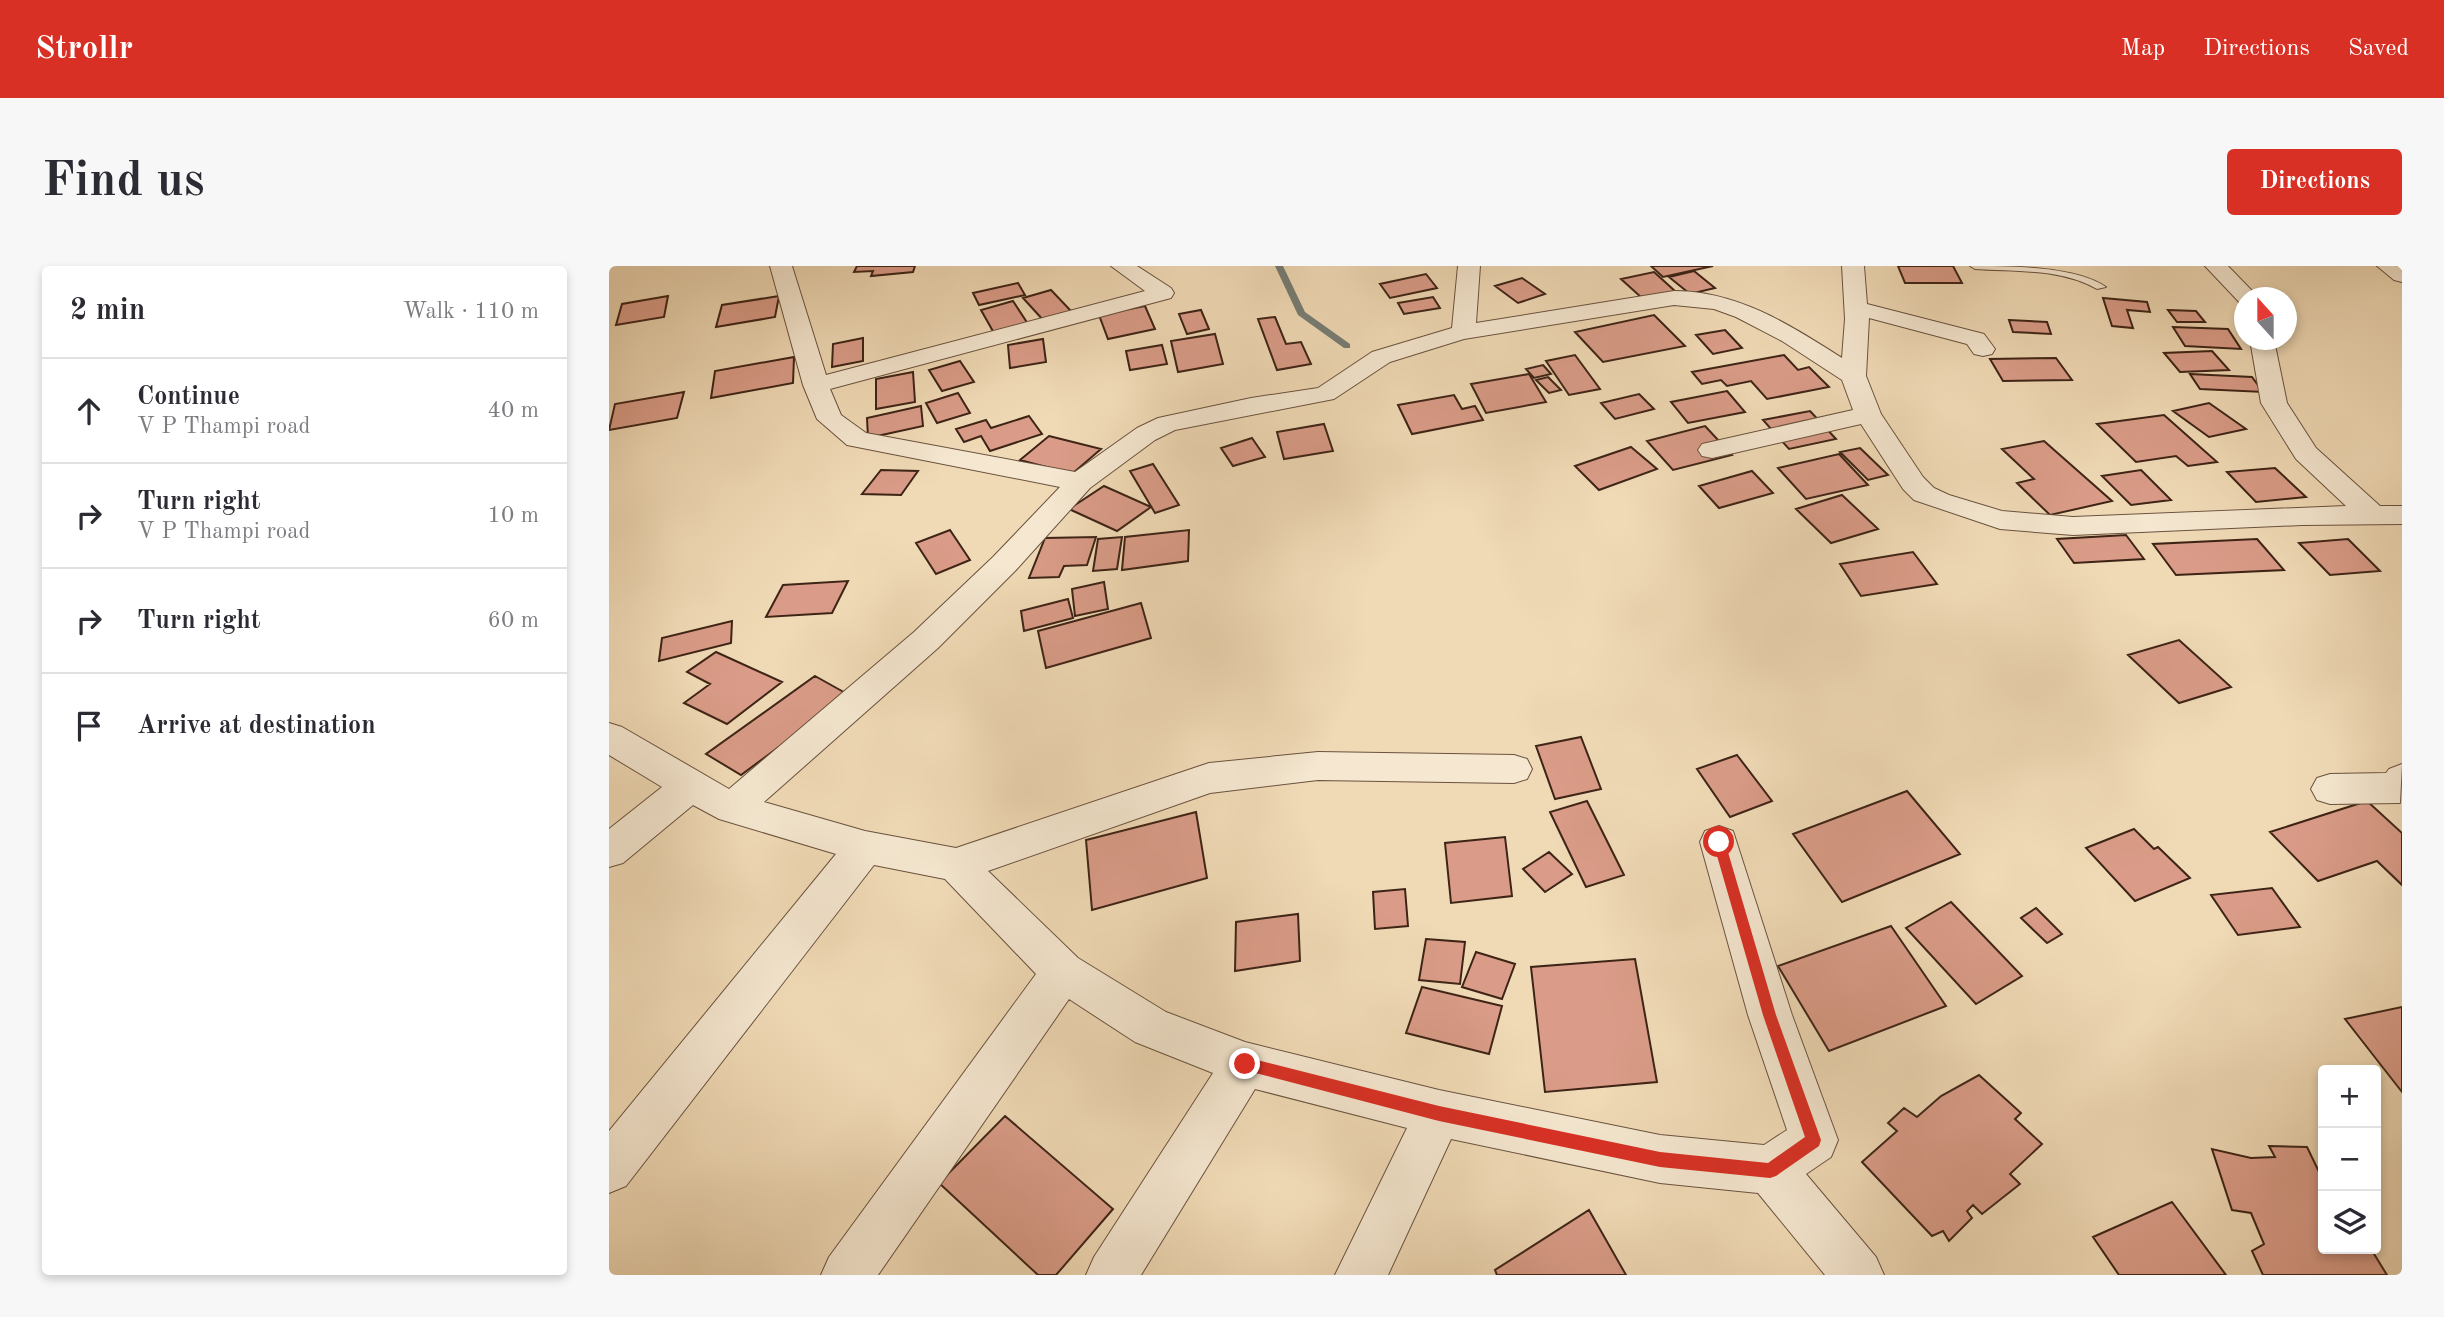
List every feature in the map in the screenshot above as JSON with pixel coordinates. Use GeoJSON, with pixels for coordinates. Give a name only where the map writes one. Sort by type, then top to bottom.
{"type":"FeatureCollection","features":[{"type":"Feature","properties":{"kind":"street"},"geometry":{"type":"LineString","coordinates":[[781,266],[816,385],[830,419],[857,439],[1080,482]]}},
{"type":"Feature","properties":{"kind":"street"},"geometry":{"type":"LineString","coordinates":[[816,385],[1163,293],[1122,266]]}},
{"type":"Feature","properties":{"kind":"street"},"geometry":{"type":"LineString","coordinates":[[1463,332],[1469,266]]}},
{"type":"Feature","properties":{"kind":"street"},"geometry":{"type":"LineString","coordinates":[[1853,266],[1856,308],[1853,376],[1868,414],[1913,483],[1924,494],[2000,520],[2073,526],[2402,515]]}},
{"type":"Feature","properties":{"kind":"street"},"geometry":{"type":"LineString","coordinates":[[2216,266],[2237,287]]}},
{"type":"Feature","properties":{"kind":"street"},"geometry":{"type":"LineString","coordinates":[[2388,266],[2402,275]]}},
{"type":"Feature","properties":{"kind":"street"},"geometry":{"type":"LineString","coordinates":[[732,808],[926,640],[1004,564],[1080,482],[1146,434],[1167,424],[1325,394],[1392,352],[1463,332],[1674,298],[1706,298],[1744,311],[1853,376]]}},
{"type":"Feature","properties":{"kind":"street"},"geometry":{"type":"LineString","coordinates":[[1856,308],[1976,338],[1983,349]]}},
{"type":"Feature","properties":{"kind":"street"},"geometry":{"type":"LineString","coordinates":[[2264,350],[2274,403],[2306,453],[2372,515]]}},
{"type":"Feature","properties":{"kind":"street"},"geometry":{"type":"LineString","coordinates":[[1712,450],[1868,414]]}},
{"type":"Feature","properties":{"kind":"street"},"geometry":{"type":"LineString","coordinates":[[609,737],[732,808],[865,848],[956,865],[1209,778],[1318,766],[1514,769]]}},
{"type":"Feature","properties":{"kind":"street"},"geometry":{"type":"LineString","coordinates":[[2330,789],[2400,789],[2402,779]]}},
{"type":"Feature","properties":{"kind":"street"},"geometry":{"type":"LineString","coordinates":[[609,850],[690,786]]}},
{"type":"Feature","properties":{"kind":"street"},"geometry":{"type":"LineString","coordinates":[[956,865],[1063,972],[1151,1027],[1245,1064],[1439,1114],[1660,1159],[1770,1170],[1814,1140],[1770,1015],[1719,842]]}},
{"type":"Feature","properties":{"kind":"street"},"geometry":{"type":"LineString","coordinates":[[609,1169],[865,848]]}},
{"type":"Feature","properties":{"kind":"street"},"geometry":{"type":"LineString","coordinates":[[847,1275],[1063,972]]}},
{"type":"Feature","properties":{"kind":"street"},"geometry":{"type":"LineString","coordinates":[[1112,1275],[1245,1064]]}},
{"type":"Feature","properties":{"kind":"street"},"geometry":{"type":"LineString","coordinates":[[1361,1275],[1439,1114]]}},
{"type":"Feature","properties":{"kind":"street"},"geometry":{"type":"LineString","coordinates":[[1770,1170],[1858,1275]]}},
{"type":"Feature","properties":{"kind":"lane"},"geometry":{"type":"LineString","coordinates":[[1975,266],[2066,271],[2084,275],[2101,287]]}},
{"type":"Feature","properties":{"kind":"building"},"geometry":{"type":"Polygon","coordinates":[[[857,266],[915,266],[913,272],[871,276],[873,271],[854,272],[857,266]]]}},
{"type":"Feature","properties":{"kind":"building"},"geometry":{"type":"Polygon","coordinates":[[[1651,266],[1713,266],[1663,277],[1651,266]]]}},
{"type":"Feature","properties":{"kind":"building"},"geometry":{"type":"Polygon","coordinates":[[[1898,266],[1953,266],[1962,283],[1905,283],[1898,266]]]}},
{"type":"Feature","properties":{"kind":"building"},"geometry":{"type":"Polygon","coordinates":[[[1694,271],[1715,288],[1690,294],[1669,277],[1694,271]]]}},
{"type":"Feature","properties":{"kind":"building"},"geometry":{"type":"Polygon","coordinates":[[[1654,272],[1676,292],[1643,299],[1621,279],[1654,272]]]}},
{"type":"Feature","properties":{"kind":"building"},"geometry":{"type":"Polygon","coordinates":[[[1426,274],[1437,288],[1390,298],[1380,284],[1426,274]]]}},
{"type":"Feature","properties":{"kind":"building"},"geometry":{"type":"Polygon","coordinates":[[[1522,278],[1545,294],[1518,303],[1495,286],[1522,278]]]}},
{"type":"Feature","properties":{"kind":"building"},"geometry":{"type":"Polygon","coordinates":[[[1018,283],[1025,295],[979,305],[973,293],[1018,283]]]}},
{"type":"Feature","properties":{"kind":"building"},"geometry":{"type":"Polygon","coordinates":[[[1051,290],[1072,312],[1044,321],[1023,298],[1051,290]]]}},
{"type":"Feature","properties":{"kind":"building"},"geometry":{"type":"Polygon","coordinates":[[[668,296],[664,317],[616,325],[622,304],[668,296]]]}},
{"type":"Feature","properties":{"kind":"building"},"geometry":{"type":"Polygon","coordinates":[[[779,296],[775,317],[716,327],[722,305],[779,296]]]}},
{"type":"Feature","properties":{"kind":"building"},"geometry":{"type":"Polygon","coordinates":[[[1433,297],[1440,308],[1404,314],[1398,303],[1433,297]]]}},
{"type":"Feature","properties":{"kind":"building"},"geometry":{"type":"Polygon","coordinates":[[[2103,298],[2147,302],[2150,312],[2127,310],[2133,328],[2112,326],[2103,298]]]}},
{"type":"Feature","properties":{"kind":"building"},"geometry":{"type":"Polygon","coordinates":[[[1013,301],[1028,324],[994,333],[981,310],[1013,301]]]}},
{"type":"Feature","properties":{"kind":"building"},"geometry":{"type":"Polygon","coordinates":[[[1145,306],[1155,329],[1108,339],[1099,315],[1145,306]]]}},
{"type":"Feature","properties":{"kind":"building"},"geometry":{"type":"Polygon","coordinates":[[[1201,310],[1209,329],[1187,334],[1179,314],[1201,310]]]}},
{"type":"Feature","properties":{"kind":"building"},"geometry":{"type":"Polygon","coordinates":[[[2168,310],[2196,311],[2205,322],[2177,322],[2168,310]]]}},
{"type":"Feature","properties":{"kind":"building"},"geometry":{"type":"Polygon","coordinates":[[[1654,315],[1685,346],[1603,362],[1575,332],[1654,315]]]}},
{"type":"Feature","properties":{"kind":"building"},"geometry":{"type":"Polygon","coordinates":[[[1275,317],[1286,344],[1301,342],[1311,364],[1277,370],[1258,319],[1275,317]]]}},
{"type":"Feature","properties":{"kind":"building"},"geometry":{"type":"Polygon","coordinates":[[[2009,320],[2047,322],[2051,334],[2013,332],[2009,320]]]}},
{"type":"Feature","properties":{"kind":"building"},"geometry":{"type":"Polygon","coordinates":[[[2173,327],[2228,329],[2234,338],[2234,349],[2185,346],[2173,327]]]}},
{"type":"Feature","properties":{"kind":"building"},"geometry":{"type":"Polygon","coordinates":[[[1725,330],[1742,348],[1713,354],[1696,335],[1725,330]]]}},
{"type":"Feature","properties":{"kind":"building"},"geometry":{"type":"Polygon","coordinates":[[[1215,334],[1223,364],[1178,372],[1171,341],[1215,334]]]}},
{"type":"Feature","properties":{"kind":"building"},"geometry":{"type":"Polygon","coordinates":[[[863,338],[863,361],[832,367],[833,344],[863,338]]]}},
{"type":"Feature","properties":{"kind":"building"},"geometry":{"type":"Polygon","coordinates":[[[1043,339],[1046,362],[1010,368],[1008,345],[1043,339]]]}},
{"type":"Feature","properties":{"kind":"building"},"geometry":{"type":"Polygon","coordinates":[[[1162,345],[1167,364],[1130,370],[1126,351],[1162,345]]]}},
{"type":"Feature","properties":{"kind":"building"},"geometry":{"type":"Polygon","coordinates":[[[2212,351],[2229,370],[2180,372],[2164,353],[2212,351]]]}},
{"type":"Feature","properties":{"kind":"building"},"geometry":{"type":"Polygon","coordinates":[[[1575,355],[1600,389],[1569,395],[1546,361],[1575,355]]]}},
{"type":"Feature","properties":{"kind":"building"},"geometry":{"type":"Polygon","coordinates":[[[1784,355],[1798,370],[1809,367],[1829,387],[1767,399],[1751,381],[1727,386],[1721,380],[1702,384],[1692,372],[1784,355]]]}},
{"type":"Feature","properties":{"kind":"building"},"geometry":{"type":"Polygon","coordinates":[[[794,357],[793,383],[711,398],[715,371],[794,357]]]}},
{"type":"Feature","properties":{"kind":"building"},"geometry":{"type":"Polygon","coordinates":[[[2056,358],[2072,380],[2003,381],[1990,359],[2056,358]]]}},
{"type":"Feature","properties":{"kind":"building"},"geometry":{"type":"Polygon","coordinates":[[[960,361],[974,382],[942,391],[929,370],[960,361]]]}},
{"type":"Feature","properties":{"kind":"building"},"geometry":{"type":"Polygon","coordinates":[[[1543,365],[1551,374],[1534,378],[1526,369],[1543,365]]]}},
{"type":"Feature","properties":{"kind":"building"},"geometry":{"type":"Polygon","coordinates":[[[913,372],[915,402],[876,409],[876,379],[913,372]]]}},
{"type":"Feature","properties":{"kind":"building"},"geometry":{"type":"Polygon","coordinates":[[[1529,374],[1546,402],[1486,413],[1471,384],[1529,374]]]}},
{"type":"Feature","properties":{"kind":"building"},"geometry":{"type":"Polygon","coordinates":[[[2190,374],[2252,377],[2263,392],[2200,389],[2190,374]]]}},
{"type":"Feature","properties":{"kind":"building"},"geometry":{"type":"Polygon","coordinates":[[[1548,377],[1561,390],[1549,393],[1536,380],[1548,377]]]}},
{"type":"Feature","properties":{"kind":"building"},"geometry":{"type":"Polygon","coordinates":[[[1727,391],[1745,412],[1688,423],[1671,402],[1727,391]]]}},
{"type":"Feature","properties":{"kind":"building"},"geometry":{"type":"Polygon","coordinates":[[[684,392],[677,418],[609,430],[615,404],[684,392]]]}},
{"type":"Feature","properties":{"kind":"building"},"geometry":{"type":"Polygon","coordinates":[[[958,393],[970,413],[937,423],[926,403],[958,393]]]}},
{"type":"Feature","properties":{"kind":"building"},"geometry":{"type":"Polygon","coordinates":[[[1639,394],[1654,409],[1615,419],[1601,403],[1639,394]]]}},
{"type":"Feature","properties":{"kind":"building"},"geometry":{"type":"Polygon","coordinates":[[[1454,395],[1462,409],[1475,406],[1483,420],[1412,434],[1398,405],[1454,395]]]}},
{"type":"Feature","properties":{"kind":"building"},"geometry":{"type":"Polygon","coordinates":[[[2209,403],[2246,429],[2209,437],[2173,411],[2209,403]]]}},
{"type":"Feature","properties":{"kind":"building"},"geometry":{"type":"Polygon","coordinates":[[[921,406],[923,426],[868,438],[867,418],[921,406]]]}},
{"type":"Feature","properties":{"kind":"building"},"geometry":{"type":"Polygon","coordinates":[[[1810,411],[1836,439],[1789,449],[1763,420],[1810,411]]]}},
{"type":"Feature","properties":{"kind":"building"},"geometry":{"type":"Polygon","coordinates":[[[2164,415],[2217,462],[2188,466],[2176,456],[2136,462],[2097,424],[2164,415]]]}},
{"type":"Feature","properties":{"kind":"building"},"geometry":{"type":"Polygon","coordinates":[[[1029,416],[1042,434],[990,451],[981,436],[964,442],[956,429],[986,420],[991,428],[1029,416]]]}},
{"type":"Feature","properties":{"kind":"building"},"geometry":{"type":"Polygon","coordinates":[[[1324,424],[1333,451],[1284,459],[1277,432],[1324,424]]]}},
{"type":"Feature","properties":{"kind":"building"},"geometry":{"type":"Polygon","coordinates":[[[1705,426],[1732,455],[1673,470],[1647,441],[1705,426]]]}},
{"type":"Feature","properties":{"kind":"building"},"geometry":{"type":"Polygon","coordinates":[[[1049,436],[1101,449],[1072,474],[1020,460],[1049,436]]]}},
{"type":"Feature","properties":{"kind":"building"},"geometry":{"type":"Polygon","coordinates":[[[1252,438],[1265,457],[1233,466],[1221,448],[1252,438]]]}},
{"type":"Feature","properties":{"kind":"building"},"geometry":{"type":"Polygon","coordinates":[[[2044,441],[2112,501],[2050,515],[2017,483],[2034,479],[2002,449],[2044,441]]]}},
{"type":"Feature","properties":{"kind":"building"},"geometry":{"type":"Polygon","coordinates":[[[1631,447],[1657,469],[1599,490],[1575,466],[1631,447]]]}},
{"type":"Feature","properties":{"kind":"building"},"geometry":{"type":"Polygon","coordinates":[[[1860,448],[1888,475],[1868,480],[1840,452],[1860,448]]]}},
{"type":"Feature","properties":{"kind":"building"},"geometry":{"type":"Polygon","coordinates":[[[1839,454],[1868,485],[1806,499],[1778,468],[1839,454]]]}},
{"type":"Feature","properties":{"kind":"building"},"geometry":{"type":"Polygon","coordinates":[[[1153,464],[1179,505],[1155,513],[1130,471],[1153,464]]]}},
{"type":"Feature","properties":{"kind":"building"},"geometry":{"type":"Polygon","coordinates":[[[2275,468],[2306,497],[2256,502],[2227,472],[2275,468]]]}},
{"type":"Feature","properties":{"kind":"building"},"geometry":{"type":"Polygon","coordinates":[[[881,470],[918,471],[901,495],[862,494],[881,470]]]}},
{"type":"Feature","properties":{"kind":"building"},"geometry":{"type":"Polygon","coordinates":[[[2141,470],[2171,500],[2131,505],[2102,476],[2141,470]]]}},
{"type":"Feature","properties":{"kind":"building"},"geometry":{"type":"Polygon","coordinates":[[[1752,471],[1773,493],[1719,508],[1699,486],[1752,471]]]}},
{"type":"Feature","properties":{"kind":"building"},"geometry":{"type":"Polygon","coordinates":[[[1104,486],[1151,507],[1117,531],[1069,509],[1104,486]]]}},
{"type":"Feature","properties":{"kind":"building"},"geometry":{"type":"Polygon","coordinates":[[[1842,495],[1878,529],[1831,543],[1796,509],[1842,495]]]}},
{"type":"Feature","properties":{"kind":"building"},"geometry":{"type":"Polygon","coordinates":[[[950,530],[970,560],[936,574],[916,543],[950,530]]]}},
{"type":"Feature","properties":{"kind":"building"},"geometry":{"type":"Polygon","coordinates":[[[1189,530],[1188,561],[1122,570],[1125,537],[1189,530]]]}},
{"type":"Feature","properties":{"kind":"building"},"geometry":{"type":"Polygon","coordinates":[[[2126,535],[2144,559],[2074,563],[2057,539],[2126,535]]]}},
{"type":"Feature","properties":{"kind":"building"},"geometry":{"type":"Polygon","coordinates":[[[1096,537],[1087,565],[1064,566],[1059,577],[1029,578],[1045,538],[1096,537]]]}},
{"type":"Feature","properties":{"kind":"building"},"geometry":{"type":"Polygon","coordinates":[[[1122,537],[1117,569],[1093,571],[1098,539],[1122,537]]]}},
{"type":"Feature","properties":{"kind":"building"},"geometry":{"type":"Polygon","coordinates":[[[2257,539],[2284,570],[2176,575],[2153,544],[2257,539]]]}},
{"type":"Feature","properties":{"kind":"building"},"geometry":{"type":"Polygon","coordinates":[[[2348,539],[2380,571],[2330,575],[2299,543],[2348,539]]]}},
{"type":"Feature","properties":{"kind":"building"},"geometry":{"type":"Polygon","coordinates":[[[1913,552],[1937,584],[1861,596],[1840,564],[1913,552]]]}},
{"type":"Feature","properties":{"kind":"building"},"geometry":{"type":"Polygon","coordinates":[[[848,581],[832,613],[766,617],[783,585],[848,581]]]}},
{"type":"Feature","properties":{"kind":"building"},"geometry":{"type":"Polygon","coordinates":[[[1104,582],[1108,609],[1075,616],[1072,589],[1104,582]]]}},
{"type":"Feature","properties":{"kind":"building"},"geometry":{"type":"Polygon","coordinates":[[[1068,599],[1073,618],[1024,631],[1021,611],[1068,599]]]}},
{"type":"Feature","properties":{"kind":"building"},"geometry":{"type":"Polygon","coordinates":[[[1141,603],[1151,638],[1046,668],[1038,631],[1141,603]]]}},
{"type":"Feature","properties":{"kind":"building"},"geometry":{"type":"Polygon","coordinates":[[[732,621],[731,643],[659,661],[662,638],[732,621]]]}},
{"type":"Feature","properties":{"kind":"building"},"geometry":{"type":"Polygon","coordinates":[[[2179,640],[2231,687],[2179,703],[2128,655],[2179,640]]]}},
{"type":"Feature","properties":{"kind":"building"},"geometry":{"type":"Polygon","coordinates":[[[716,652],[782,682],[727,724],[684,703],[710,684],[687,672],[716,652]]]}},
{"type":"Feature","properties":{"kind":"building"},"geometry":{"type":"Polygon","coordinates":[[[815,676],[849,695],[741,775],[706,754],[815,676]]]}},
{"type":"Feature","properties":{"kind":"building"},"geometry":{"type":"Polygon","coordinates":[[[1581,737],[1601,789],[1555,799],[1536,746],[1581,737]]]}},
{"type":"Feature","properties":{"kind":"building"},"geometry":{"type":"Polygon","coordinates":[[[1737,755],[1772,801],[1730,817],[1697,769],[1737,755]]]}},
{"type":"Feature","properties":{"kind":"building"},"geometry":{"type":"Polygon","coordinates":[[[1907,791],[1960,854],[1842,902],[1793,834],[1907,791]]]}},
{"type":"Feature","properties":{"kind":"building"},"geometry":{"type":"Polygon","coordinates":[[[1587,801],[1624,875],[1586,887],[1550,812],[1587,801]]]}},
{"type":"Feature","properties":{"kind":"building"},"geometry":{"type":"Polygon","coordinates":[[[2367,801],[2402,833],[2402,885],[2377,861],[2318,881],[2270,832],[2367,801]]]}},
{"type":"Feature","properties":{"kind":"building"},"geometry":{"type":"Polygon","coordinates":[[[1196,812],[1207,878],[1092,910],[1086,840],[1196,812]]]}},
{"type":"Feature","properties":{"kind":"building"},"geometry":{"type":"Polygon","coordinates":[[[2134,829],[2154,849],[2158,847],[2190,878],[2135,901],[2086,848],[2134,829]]]}},
{"type":"Feature","properties":{"kind":"building"},"geometry":{"type":"Polygon","coordinates":[[[1505,837],[1512,896],[1451,903],[1445,843],[1505,837]]]}},
{"type":"Feature","properties":{"kind":"building"},"geometry":{"type":"Polygon","coordinates":[[[1549,852],[1572,874],[1545,892],[1523,869],[1549,852]]]}},
{"type":"Feature","properties":{"kind":"building"},"geometry":{"type":"Polygon","coordinates":[[[2272,888],[2300,927],[2238,935],[2211,895],[2272,888]]]}},
{"type":"Feature","properties":{"kind":"building"},"geometry":{"type":"Polygon","coordinates":[[[1405,889],[1408,926],[1375,929],[1373,892],[1405,889]]]}},
{"type":"Feature","properties":{"kind":"building"},"geometry":{"type":"Polygon","coordinates":[[[1951,902],[2022,976],[1976,1004],[1906,928],[1951,902]]]}},
{"type":"Feature","properties":{"kind":"building"},"geometry":{"type":"Polygon","coordinates":[[[2036,908],[2062,934],[2047,943],[2021,918],[2036,908]]]}},
{"type":"Feature","properties":{"kind":"building"},"geometry":{"type":"Polygon","coordinates":[[[1298,914],[1300,961],[1235,971],[1236,922],[1298,914]]]}},
{"type":"Feature","properties":{"kind":"building"},"geometry":{"type":"Polygon","coordinates":[[[1891,926],[1946,1006],[1829,1051],[1778,966],[1891,926]]]}},
{"type":"Feature","properties":{"kind":"building"},"geometry":{"type":"Polygon","coordinates":[[[1426,939],[1465,942],[1460,984],[1419,980],[1426,939]]]}},
{"type":"Feature","properties":{"kind":"building"},"geometry":{"type":"Polygon","coordinates":[[[1476,952],[1515,964],[1502,999],[1462,987],[1476,952]]]}},
{"type":"Feature","properties":{"kind":"building"},"geometry":{"type":"Polygon","coordinates":[[[1635,959],[1657,1082],[1545,1092],[1531,967],[1635,959]]]}},
{"type":"Feature","properties":{"kind":"building"},"geometry":{"type":"Polygon","coordinates":[[[1422,987],[1502,1006],[1489,1054],[1406,1033],[1422,987]]]}},
{"type":"Feature","properties":{"kind":"building"},"geometry":{"type":"Polygon","coordinates":[[[2402,1007],[2402,1092],[2381,1065],[2345,1019],[2402,1007]]]}},
{"type":"Feature","properties":{"kind":"building"},"geometry":{"type":"Polygon","coordinates":[[[1979,1075],[2021,1113],[2015,1119],[2042,1144],[2010,1174],[2020,1184],[1982,1214],[1973,1205],[1967,1211],[1972,1218],[1949,1241],[1943,1231],[1932,1236],[1862,1162],[1897,1131],[1888,1123],[1904,1108],[1917,1117],[1941,1096],[1979,1075]]]}},
{"type":"Feature","properties":{"kind":"building"},"geometry":{"type":"Polygon","coordinates":[[[1005,1116],[1113,1209],[1056,1275],[1038,1275],[939,1183],[1005,1116]]]}},
{"type":"Feature","properties":{"kind":"building"},"geometry":{"type":"Polygon","coordinates":[[[2269,1146],[2307,1147],[2318,1170],[2318,1254],[2374,1254],[2387,1275],[2263,1275],[2252,1251],[2264,1244],[2251,1213],[2232,1210],[2212,1149],[2251,1158],[2275,1157],[2269,1146]]]}},
{"type":"Feature","properties":{"kind":"building"},"geometry":{"type":"Polygon","coordinates":[[[2172,1202],[2226,1275],[2119,1275],[2093,1237],[2172,1202]]]}},
{"type":"Feature","properties":{"kind":"building"},"geometry":{"type":"Polygon","coordinates":[[[1589,1210],[1626,1275],[1497,1275],[1495,1270],[1589,1210]]]}},
{"type":"Feature","properties":{"kind":"waterway"},"geometry":{"type":"LineString","coordinates":[[1279,266],[1301,313],[1347,346]]}},
{"type":"Feature","properties":{"kind":"route"},"geometry":{"type":"LineString","coordinates":[[1245,1064],[1439,1114],[1660,1159],[1770,1170],[1814,1140],[1770,1015],[1719,842]]}}]}
